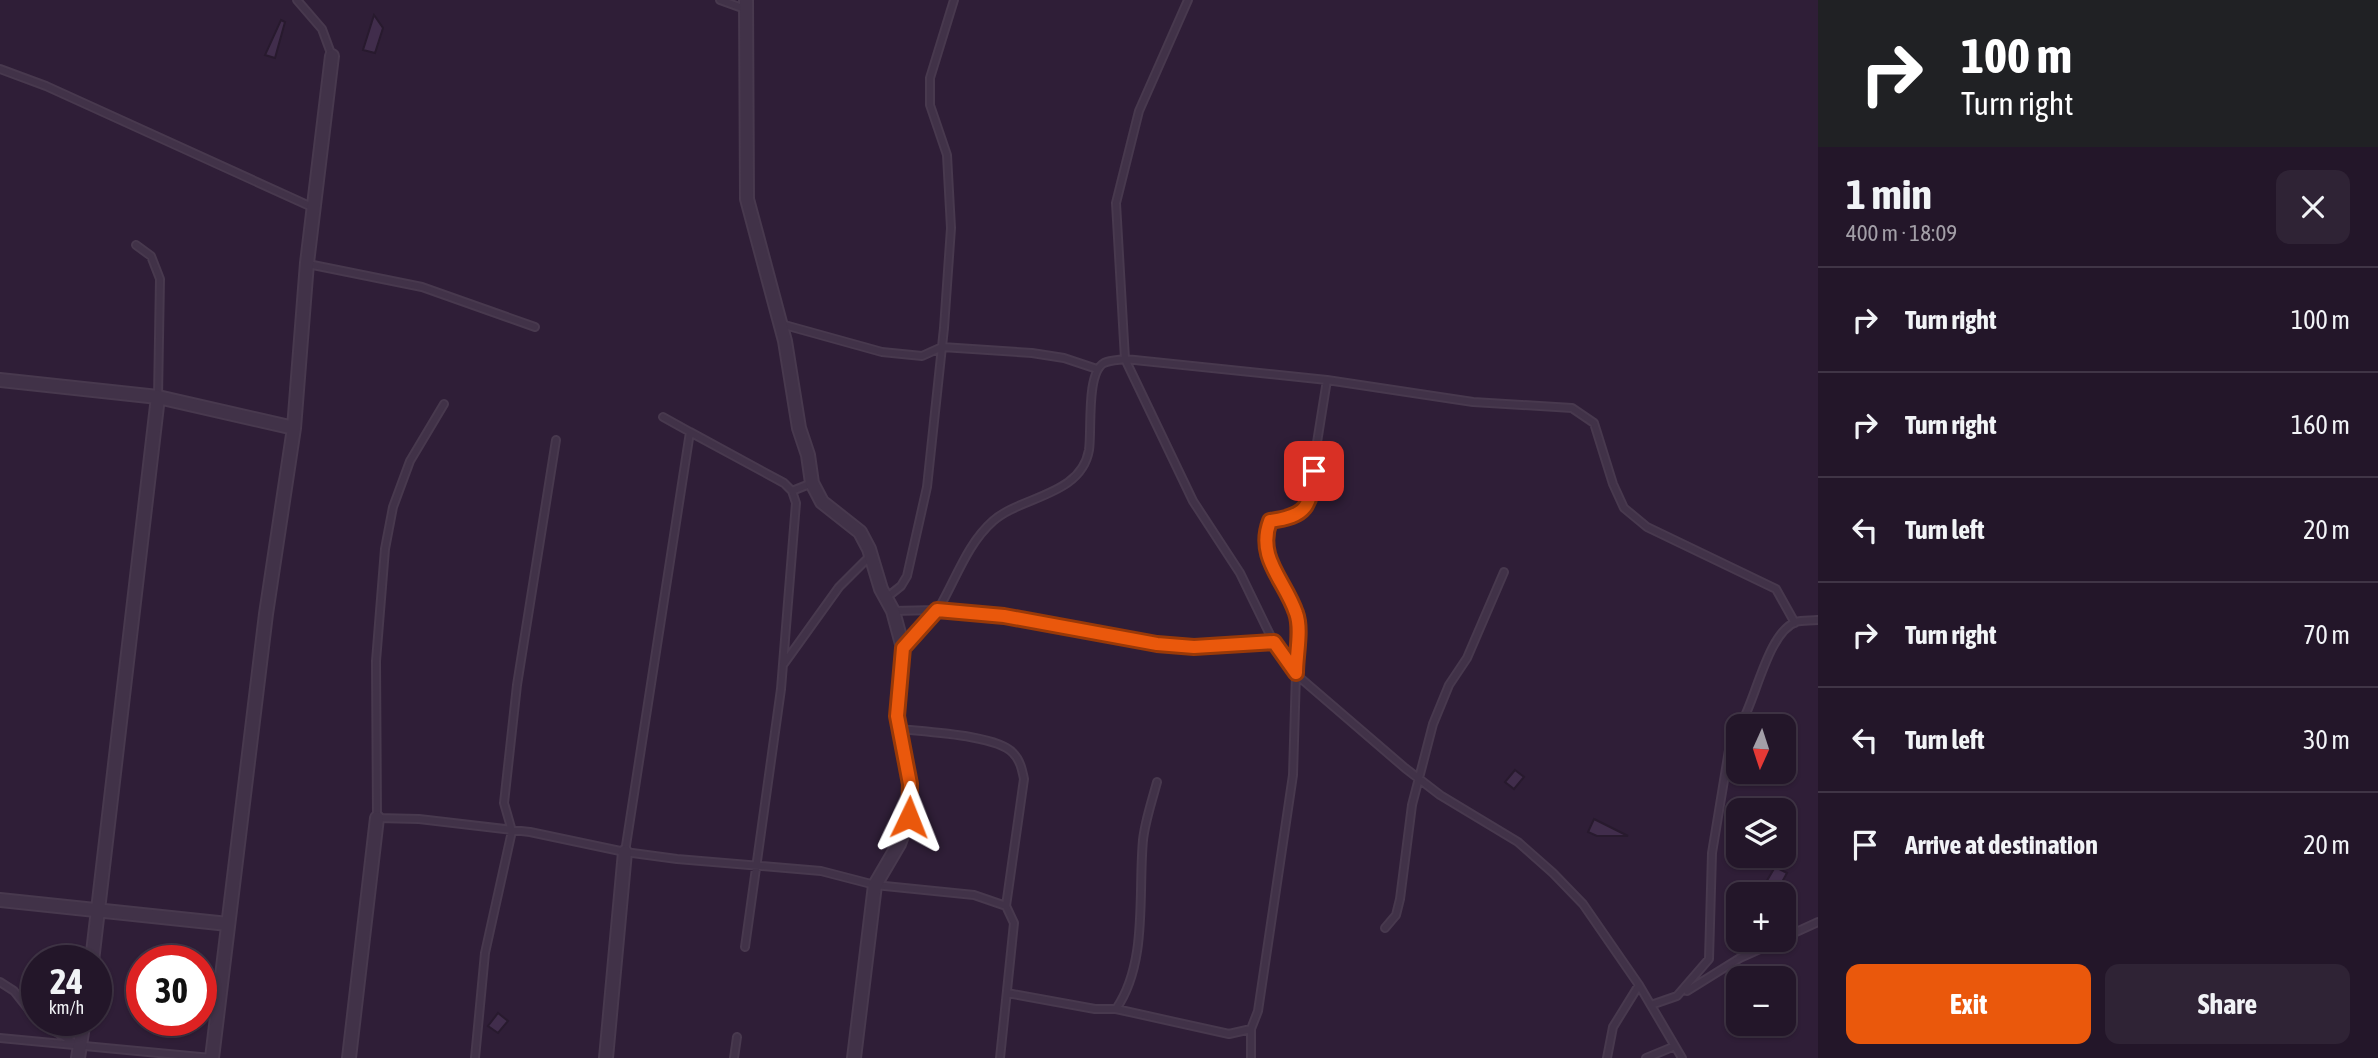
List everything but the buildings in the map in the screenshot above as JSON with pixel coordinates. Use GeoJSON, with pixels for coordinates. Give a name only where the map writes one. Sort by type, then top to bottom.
{"type":"FeatureCollection","features":[{"type":"Feature","properties":{"kind":"street"},"geometry":{"type":"LineString","coordinates":[[746,5],[747,199],[781,324],[799,428],[808,455],[812,483],[822,502],[860,532],[893,611],[903,648],[897,716],[910,784],[909,817],[899,844],[875,885],[855,1058]]}},
{"type":"Feature","properties":{"kind":"street"},"geometry":{"type":"LineString","coordinates":[[212,1058],[266,614],[294,428],[307,263],[332,55]]}},
{"type":"Feature","properties":{"kind":"street"},"geometry":{"type":"LineString","coordinates":[[0,380],[158,397],[294,428]]}},
{"type":"Feature","properties":{"kind":"street"},"geometry":{"type":"LineString","coordinates":[[95,945],[158,397]]}},
{"type":"Feature","properties":{"kind":"street"},"geometry":{"type":"LineString","coordinates":[[349,1058],[377,818]]}},
{"type":"Feature","properties":{"kind":"street"},"geometry":{"type":"LineString","coordinates":[[606,1058],[625,852]]}},
{"type":"Feature","properties":{"kind":"street"},"geometry":{"type":"LineString","coordinates":[[0,900],[228,924]]}},
{"type":"Feature","properties":{"kind":"lane"},"geometry":{"type":"LineString","coordinates":[[297,0],[322,29],[332,55]]}},
{"type":"Feature","properties":{"kind":"lane"},"geometry":{"type":"LineString","coordinates":[[720,0],[746,5]]}},
{"type":"Feature","properties":{"kind":"lane"},"geometry":{"type":"LineString","coordinates":[[886,598],[901,586],[912,560],[927,487],[951,228],[947,155],[930,105],[930,78],[954,0]]}},
{"type":"Feature","properties":{"kind":"lane"},"geometry":{"type":"LineString","coordinates":[[1188,0],[1139,111],[1115,203],[1125,359],[1193,501],[1240,573],[1274,642],[1296,673],[1329,705],[1419,778],[1518,842],[1553,873],[1583,904],[1639,985],[1682,1058]]}},
{"type":"Feature","properties":{"kind":"lane"},"geometry":{"type":"LineString","coordinates":[[0,69],[46,86],[314,208]]}},
{"type":"Feature","properties":{"kind":"lane"},"geometry":{"type":"LineString","coordinates":[[136,245],[151,256],[160,279],[158,397]]}},
{"type":"Feature","properties":{"kind":"lane"},"geometry":{"type":"LineString","coordinates":[[307,263],[422,287],[535,327]]}},
{"type":"Feature","properties":{"kind":"lane"},"geometry":{"type":"LineString","coordinates":[[781,324],[882,352],[922,356],[942,347],[1032,353],[1064,358],[1097,369]]}},
{"type":"Feature","properties":{"kind":"lane"},"geometry":{"type":"LineString","coordinates":[[903,648],[937,610],[962,563],[993,520],[1047,495],[1077,475],[1088,453],[1092,393],[1097,369],[1105,362],[1125,359],[1327,380],[1473,402],[1572,408],[1594,423],[1613,484],[1624,508],[1647,527],[1776,589],[1795,623]]}},
{"type":"Feature","properties":{"kind":"lane"},"geometry":{"type":"LineString","coordinates":[[1251,1058],[1251,1029],[1258,1011],[1293,775],[1296,673],[1297,615],[1272,569],[1265,533],[1270,521],[1299,515],[1307,505],[1327,380]]}},
{"type":"Feature","properties":{"kind":"lane"},"geometry":{"type":"LineString","coordinates":[[444,404],[410,461],[393,507],[385,549],[376,661],[377,818],[419,819],[512,831],[625,852],[821,871],[875,885],[974,895],[1006,906]]}},
{"type":"Feature","properties":{"kind":"lane"},"geometry":{"type":"LineString","coordinates":[[663,417],[772,475],[792,491],[796,503],[783,666],[745,947]]}},
{"type":"Feature","properties":{"kind":"lane"},"geometry":{"type":"LineString","coordinates":[[625,852],[690,432]]}},
{"type":"Feature","properties":{"kind":"lane"},"geometry":{"type":"LineString","coordinates":[[475,1058],[485,953],[512,831],[504,803],[517,685],[556,440]]}},
{"type":"Feature","properties":{"kind":"lane"},"geometry":{"type":"LineString","coordinates":[[792,491],[812,483]]}},
{"type":"Feature","properties":{"kind":"lane"},"geometry":{"type":"LineString","coordinates":[[783,666],[839,587],[871,555]]}},
{"type":"Feature","properties":{"kind":"lane"},"geometry":{"type":"LineString","coordinates":[[1385,928],[1396,915],[1400,899],[1419,778],[1440,706],[1467,658],[1504,572]]}},
{"type":"Feature","properties":{"kind":"lane"},"geometry":{"type":"LineString","coordinates":[[893,611],[937,610],[1004,616],[1157,644],[1194,647],[1274,642]]}},
{"type":"Feature","properties":{"kind":"lane"},"geometry":{"type":"LineString","coordinates":[[1746,714],[1755,696],[1773,640],[1795,623],[1818,620]]}},
{"type":"Feature","properties":{"kind":"lane"},"geometry":{"type":"LineString","coordinates":[[899,729],[995,743],[1012,751],[1020,763],[1024,779],[1006,906],[1014,923],[1000,1058]]}},
{"type":"Feature","properties":{"kind":"lane"},"geometry":{"type":"LineString","coordinates":[[1677,996],[1709,959],[1712,853],[1726,762]]}},
{"type":"Feature","properties":{"kind":"lane"},"geometry":{"type":"LineString","coordinates":[[1116,1009],[1127,994],[1133,968],[1143,836],[1157,782]]}},
{"type":"Feature","properties":{"kind":"lane"},"geometry":{"type":"LineString","coordinates":[[1796,932],[1818,922]]}},
{"type":"Feature","properties":{"kind":"lane"},"geometry":{"type":"LineString","coordinates":[[1651,1005],[1677,996],[1754,952]]}},
{"type":"Feature","properties":{"kind":"lane"},"geometry":{"type":"LineString","coordinates":[[0,982],[14,991],[37,1020],[79,1052]]}},
{"type":"Feature","properties":{"kind":"lane"},"geometry":{"type":"LineString","coordinates":[[1607,1058],[1613,1027],[1639,985]]}},
{"type":"Feature","properties":{"kind":"lane"},"geometry":{"type":"LineString","coordinates":[[1007,993],[1095,1009],[1116,1009],[1229,1034],[1251,1029]]}},
{"type":"Feature","properties":{"kind":"lane"},"geometry":{"type":"LineString","coordinates":[[734,1058],[737,1037]]}},
{"type":"Feature","properties":{"kind":"lane"},"geometry":{"type":"LineString","coordinates":[[0,1038],[79,1052],[212,1058]]}},
{"type":"Feature","properties":{"kind":"lane"},"geometry":{"type":"LineString","coordinates":[[1646,1058],[1675,1046]]}},
{"type":"Feature","properties":{"kind":"route"},"geometry":{"type":"LineString","coordinates":[[909,817],[910,784],[897,716],[903,648],[937,610],[1004,616],[1157,644],[1194,647],[1274,642],[1296,673],[1297,615],[1272,569],[1265,533],[1270,521],[1299,515],[1307,505],[1314,471]]}}]}
